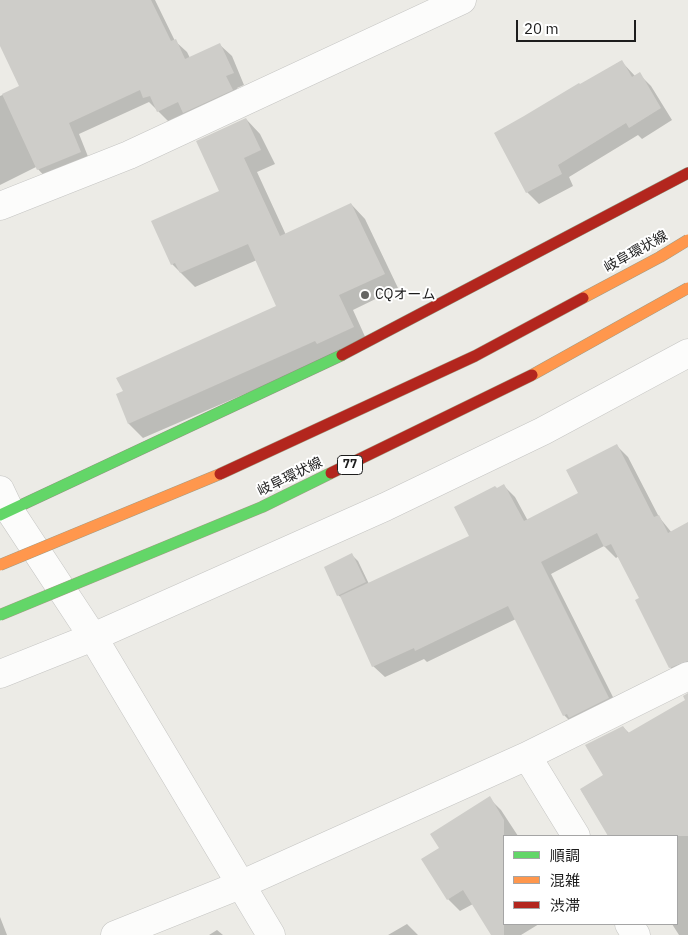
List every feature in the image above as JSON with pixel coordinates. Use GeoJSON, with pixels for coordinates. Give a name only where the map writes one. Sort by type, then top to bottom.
{"type":"FeatureCollection","features":[{"type":"Feature","properties":{"kind":"main road"},"geometry":{"type":"LineString","coordinates":[[3,505],[362,346],[688,173]]}},
{"type":"Feature","properties":{"kind":"main road","name":"岐阜環状線"},"geometry":{"type":"LineString","coordinates":[[0,565],[230,470],[475,356],[660,257],[688,240]]}},
{"type":"Feature","properties":{"kind":"main road","name":"岐阜環状線"},"geometry":{"type":"LineString","coordinates":[[0,615],[262,507],[524,380],[688,288]]}},
{"type":"Feature","properties":{"kind":"street"},"geometry":{"type":"LineString","coordinates":[[0,206],[129,155],[454,2]]}},
{"type":"Feature","properties":{"kind":"street"},"geometry":{"type":"LineString","coordinates":[[0,674],[93,638],[386,507],[543,431],[688,353]]}},
{"type":"Feature","properties":{"kind":"street"},"geometry":{"type":"LineString","coordinates":[[3,505],[93,638],[271,935]]}},
{"type":"Feature","properties":{"kind":"street"},"geometry":{"type":"LineString","coordinates":[[116,935],[240,885],[527,756],[688,676]]}},
{"type":"Feature","properties":{"kind":"street"},"geometry":{"type":"LineString","coordinates":[[527,756],[575,835]]}},
{"type":"Feature","properties":{"kind":"building"},"geometry":{"type":"Polygon","coordinates":[[[0,0],[151,0],[171,41],[176,39],[185,59],[220,43],[234,73],[226,76],[233,90],[183,113],[178,102],[157,112],[150,96],[143,98],[140,90],[69,123],[81,152],[37,170],[2,94],[19,86],[0,46],[0,0]]]}},
{"type":"Feature","properties":{"kind":"building"},"geometry":{"type":"Polygon","coordinates":[[[622,60],[632,77],[640,72],[661,108],[629,128],[626,123],[558,165],[562,174],[526,193],[494,133],[622,60]]]}},
{"type":"Feature","properties":{"kind":"building"},"geometry":{"type":"Polygon","coordinates":[[[246,118],[261,150],[244,158],[280,236],[351,203],[385,274],[339,295],[354,327],[317,344],[315,341],[128,424],[116,394],[123,391],[116,378],[276,306],[248,244],[180,273],[175,263],[171,265],[151,221],[219,191],[196,141],[246,118]]]}},
{"type":"Feature","properties":{"kind":"building"},"geometry":{"type":"Polygon","coordinates":[[[617,444],[654,517],[659,515],[668,533],[688,522],[688,661],[669,668],[635,600],[639,598],[611,544],[604,547],[597,533],[541,562],[609,698],[569,718],[567,714],[563,716],[508,606],[415,651],[414,648],[372,667],[340,596],[469,536],[454,507],[495,486],[497,488],[504,484],[524,521],[578,493],[566,470],[617,444]]]}},
{"type":"Feature","properties":{"kind":"building"},"geometry":{"type":"Polygon","coordinates":[[[352,553],[366,582],[337,596],[324,567],[352,553]]]}},
{"type":"Feature","properties":{"kind":"building"},"geometry":{"type":"Polygon","coordinates":[[[688,693],[688,836],[607,835],[580,789],[603,775],[585,745],[623,726],[628,733],[685,700],[683,696],[688,693]]]}},
{"type":"Feature","properties":{"kind":"building"},"geometry":{"type":"Polygon","coordinates":[[[490,796],[504,820],[504,935],[491,935],[463,890],[447,900],[421,859],[439,848],[430,834],[490,796]]]}},
{"type":"Feature","properties":{"kind":"traffic: fast"},"geometry":{"type":"LineString","coordinates":[[0,515],[342,355]]}},
{"type":"Feature","properties":{"kind":"traffic: fast"},"geometry":{"type":"LineString","coordinates":[[0,615],[262,507],[331,473]]}},
{"type":"Feature","properties":{"kind":"traffic: jam"},"geometry":{"type":"LineString","coordinates":[[342,355],[688,173]]}},
{"type":"Feature","properties":{"kind":"traffic: jam"},"geometry":{"type":"LineString","coordinates":[[220,474],[475,356],[583,298]]}},
{"type":"Feature","properties":{"kind":"traffic: jam"},"geometry":{"type":"LineString","coordinates":[[331,473],[532,375]]}},
{"type":"Feature","properties":{"kind":"traffic: slow"},"geometry":{"type":"LineString","coordinates":[[583,298],[688,240]]}},
{"type":"Feature","properties":{"kind":"traffic: slow"},"geometry":{"type":"LineString","coordinates":[[532,375],[688,288]]}},
{"type":"Feature","properties":{"kind":"traffic: slow"},"geometry":{"type":"LineString","coordinates":[[0,565],[220,474]]}},
{"type":"Feature","properties":{"kind":"place","name":"CQオーム"},"geometry":{"type":"Point","coordinates":[365,295]}}]}
